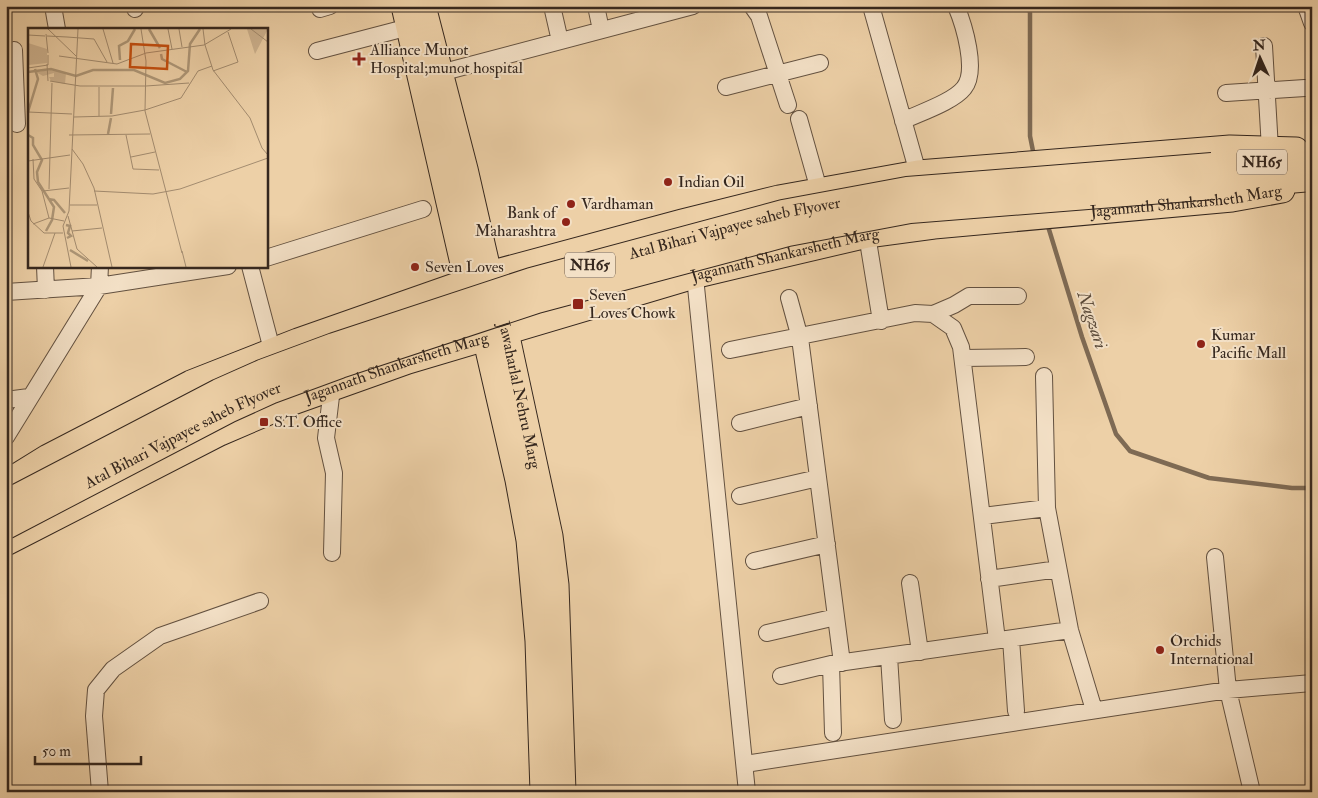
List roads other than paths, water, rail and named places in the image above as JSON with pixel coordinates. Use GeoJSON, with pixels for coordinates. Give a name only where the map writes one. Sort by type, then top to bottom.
{"type":"FeatureCollection","features":[{"type":"Feature","properties":{"kind":"highway","name":"Jagannath Shankarsheth Marg"},"geometry":{"type":"LineString","coordinates":[[1213,176],[1312,158]]}},
{"type":"Feature","properties":{"kind":"highway","name":"Jagannath Shankarsheth Marg"},"geometry":{"type":"LineString","coordinates":[[1213,176],[1312,178]]}},
{"type":"Feature","properties":{"kind":"highway","name":"Atal Bihari Vajpayee saheb Flyover"},"geometry":{"type":"LineString","coordinates":[[6,503],[219,392],[264,372],[334,346],[549,276],[783,213],[907,190],[1213,176]]}},
{"type":"Feature","properties":{"kind":"highway","name":"Atal Bihari Vajpayee saheb Flyover"},"geometry":{"type":"LineString","coordinates":[[6,526],[228,410],[272,390],[340,365],[537,300],[788,233],[901,212],[1213,176]]}},
{"type":"Feature","properties":{"kind":"main road","name":"Jawaharlal Nehru Marg"},"geometry":{"type":"LineString","coordinates":[[423,6],[465,169],[478,277]]}},
{"type":"Feature","properties":{"kind":"main road","name":"Jawaharlal Nehru Marg"},"geometry":{"type":"LineString","coordinates":[[407,17],[478,277],[539,476],[556,585],[563,792]]}},
{"type":"Feature","properties":{"kind":"main road"},"geometry":{"type":"LineString","coordinates":[[6,483],[48,457],[184,387],[271,351],[478,277],[682,222],[819,190],[918,173],[1230,148],[1312,150]]}},
{"type":"Feature","properties":{"kind":"main road"},"geometry":{"type":"LineString","coordinates":[[872,181],[875,234]]}},
{"type":"Feature","properties":{"kind":"main road","name":"Jagannath Shankarsheth Marg"},"geometry":{"type":"LineString","coordinates":[[6,543],[220,433],[290,403],[408,361],[697,275],[875,234],[1057,215],[1232,200],[1312,185]]}},
{"type":"Feature","properties":{"kind":"main road","name":"Jawaharlal Nehru Marg"},"geometry":{"type":"LineString","coordinates":[[496,336],[529,540],[538,641],[543,792]]}},
{"type":"Feature","properties":{"kind":"street"},"geometry":{"type":"LineString","coordinates":[[53,6],[56,28]]}},
{"type":"Feature","properties":{"kind":"street"},"geometry":{"type":"LineString","coordinates":[[552,6],[560,42]]}},
{"type":"Feature","properties":{"kind":"street"},"geometry":{"type":"LineString","coordinates":[[596,6],[601,30]]}},
{"type":"Feature","properties":{"kind":"street"},"geometry":{"type":"LineString","coordinates":[[752,6],[759,16],[788,105]]}},
{"type":"Feature","properties":{"kind":"street"},"geometry":{"type":"LineString","coordinates":[[871,6],[918,173]]}},
{"type":"Feature","properties":{"kind":"street"},"geometry":{"type":"LineString","coordinates":[[903,120],[953,97],[964,88],[969,79],[968,50],[962,20],[956,6]]}},
{"type":"Feature","properties":{"kind":"street"},"geometry":{"type":"LineString","coordinates":[[1306,6],[1312,24]]}},
{"type":"Feature","properties":{"kind":"street"},"geometry":{"type":"LineString","coordinates":[[440,73],[601,30],[639,13],[683,8]]}},
{"type":"Feature","properties":{"kind":"street"},"geometry":{"type":"LineString","coordinates":[[317,51],[407,17]]}},
{"type":"Feature","properties":{"kind":"street"},"geometry":{"type":"LineString","coordinates":[[1264,46],[1270,149]]}},
{"type":"Feature","properties":{"kind":"street"},"geometry":{"type":"LineString","coordinates":[[14,50],[17,124]]}},
{"type":"Feature","properties":{"kind":"street"},"geometry":{"type":"LineString","coordinates":[[726,87],[820,63]]}},
{"type":"Feature","properties":{"kind":"street"},"geometry":{"type":"LineString","coordinates":[[1226,94],[1305,88]]}},
{"type":"Feature","properties":{"kind":"street"},"geometry":{"type":"LineString","coordinates":[[798,119],[819,190]]}},
{"type":"Feature","properties":{"kind":"street"},"geometry":{"type":"LineString","coordinates":[[268,257],[423,209]]}},
{"type":"Feature","properties":{"kind":"street"},"geometry":{"type":"LineString","coordinates":[[682,222],[697,275],[747,792]]}},
{"type":"Feature","properties":{"kind":"street"},"geometry":{"type":"LineString","coordinates":[[875,234],[881,321]]}},
{"type":"Feature","properties":{"kind":"street"},"geometry":{"type":"LineString","coordinates":[[45,268],[46,290]]}},
{"type":"Feature","properties":{"kind":"street"},"geometry":{"type":"LineString","coordinates":[[6,437],[99,286],[100,268]]}},
{"type":"Feature","properties":{"kind":"street"},"geometry":{"type":"LineString","coordinates":[[6,292],[99,286],[216,268]]}},
{"type":"Feature","properties":{"kind":"street"},"geometry":{"type":"LineString","coordinates":[[250,268],[271,351],[290,403]]}},
{"type":"Feature","properties":{"kind":"street"},"geometry":{"type":"LineString","coordinates":[[730,350],[800,338],[915,313],[933,314],[954,306],[968,296],[1018,296]]}},
{"type":"Feature","properties":{"kind":"street"},"geometry":{"type":"LineString","coordinates":[[790,298],[800,338],[836,617],[837,664],[833,733]]}},
{"type":"Feature","properties":{"kind":"street"},"geometry":{"type":"LineString","coordinates":[[933,314],[953,328],[961,347],[990,579],[1004,639],[1016,711]]}},
{"type":"Feature","properties":{"kind":"street"},"geometry":{"type":"LineString","coordinates":[[963,358],[1026,357]]}},
{"type":"Feature","properties":{"kind":"street"},"geometry":{"type":"LineString","coordinates":[[1044,376],[1047,508],[1070,630],[1094,710]]}},
{"type":"Feature","properties":{"kind":"street"},"geometry":{"type":"LineString","coordinates":[[332,388],[326,438],[334,473],[332,553]]}},
{"type":"Feature","properties":{"kind":"street"},"geometry":{"type":"LineString","coordinates":[[6,400],[29,397]]}},
{"type":"Feature","properties":{"kind":"street"},"geometry":{"type":"LineString","coordinates":[[740,423],[809,406]]}},
{"type":"Feature","properties":{"kind":"street"},"geometry":{"type":"LineString","coordinates":[[740,496],[818,478]]}},
{"type":"Feature","properties":{"kind":"street"},"geometry":{"type":"LineString","coordinates":[[983,516],[1047,508]]}},
{"type":"Feature","properties":{"kind":"street"},"geometry":{"type":"LineString","coordinates":[[754,561],[827,544]]}},
{"type":"Feature","properties":{"kind":"street"},"geometry":{"type":"LineString","coordinates":[[1215,557],[1228,690],[1252,792]]}},
{"type":"Feature","properties":{"kind":"street"},"geometry":{"type":"LineString","coordinates":[[990,579],[1058,569]]}},
{"type":"Feature","properties":{"kind":"street"},"geometry":{"type":"LineString","coordinates":[[910,583],[920,652]]}},
{"type":"Feature","properties":{"kind":"street"},"geometry":{"type":"LineString","coordinates":[[100,792],[94,716],[96,690],[113,669],[160,636],[260,601]]}},
{"type":"Feature","properties":{"kind":"street"},"geometry":{"type":"LineString","coordinates":[[766,633],[836,617]]}},
{"type":"Feature","properties":{"kind":"street"},"geometry":{"type":"LineString","coordinates":[[781,676],[837,664],[1070,630]]}},
{"type":"Feature","properties":{"kind":"street"},"geometry":{"type":"LineString","coordinates":[[889,656],[893,720]]}},
{"type":"Feature","properties":{"kind":"street"},"geometry":{"type":"LineString","coordinates":[[745,764],[1228,690],[1312,683]]}},
{"type":"Feature","properties":{"kind":"waterway","name":"Nagzari"},"geometry":{"type":"LineString","coordinates":[[1028,6],[1030,13],[1030,136],[1034,156]]}},
{"type":"Feature","properties":{"kind":"waterway","name":"Nagzari"},"geometry":{"type":"LineString","coordinates":[[1047,223],[1082,337],[1116,434],[1130,451],[1209,478],[1292,488],[1312,488]]}},
{"type":"Feature","properties":{"kind":"place","name":"Alliance Munot Hospital;munot hospital"},"geometry":{"type":"Point","coordinates":[359,59]}},
{"type":"Feature","properties":{"kind":"place","name":"Indian Oil"},"geometry":{"type":"Point","coordinates":[668,182]}},
{"type":"Feature","properties":{"kind":"place","name":"Vardhaman"},"geometry":{"type":"Point","coordinates":[571,204]}},
{"type":"Feature","properties":{"kind":"place","name":"Bank of Maharashtra"},"geometry":{"type":"Point","coordinates":[566,222]}},
{"type":"Feature","properties":{"kind":"place","name":"Seven Loves"},"geometry":{"type":"Point","coordinates":[415,267]}},
{"type":"Feature","properties":{"kind":"place","name":"Seven Loves Chowk"},"geometry":{"type":"Point","coordinates":[578,304]}},
{"type":"Feature","properties":{"kind":"place","name":"Kumar Pacific Mall"},"geometry":{"type":"Point","coordinates":[1201,344]}},
{"type":"Feature","properties":{"kind":"place","name":"S.T. Office"},"geometry":{"type":"Point","coordinates":[264,422]}},
{"type":"Feature","properties":{"kind":"place","name":"Orchids International"},"geometry":{"type":"Point","coordinates":[1160,650]}}]}
